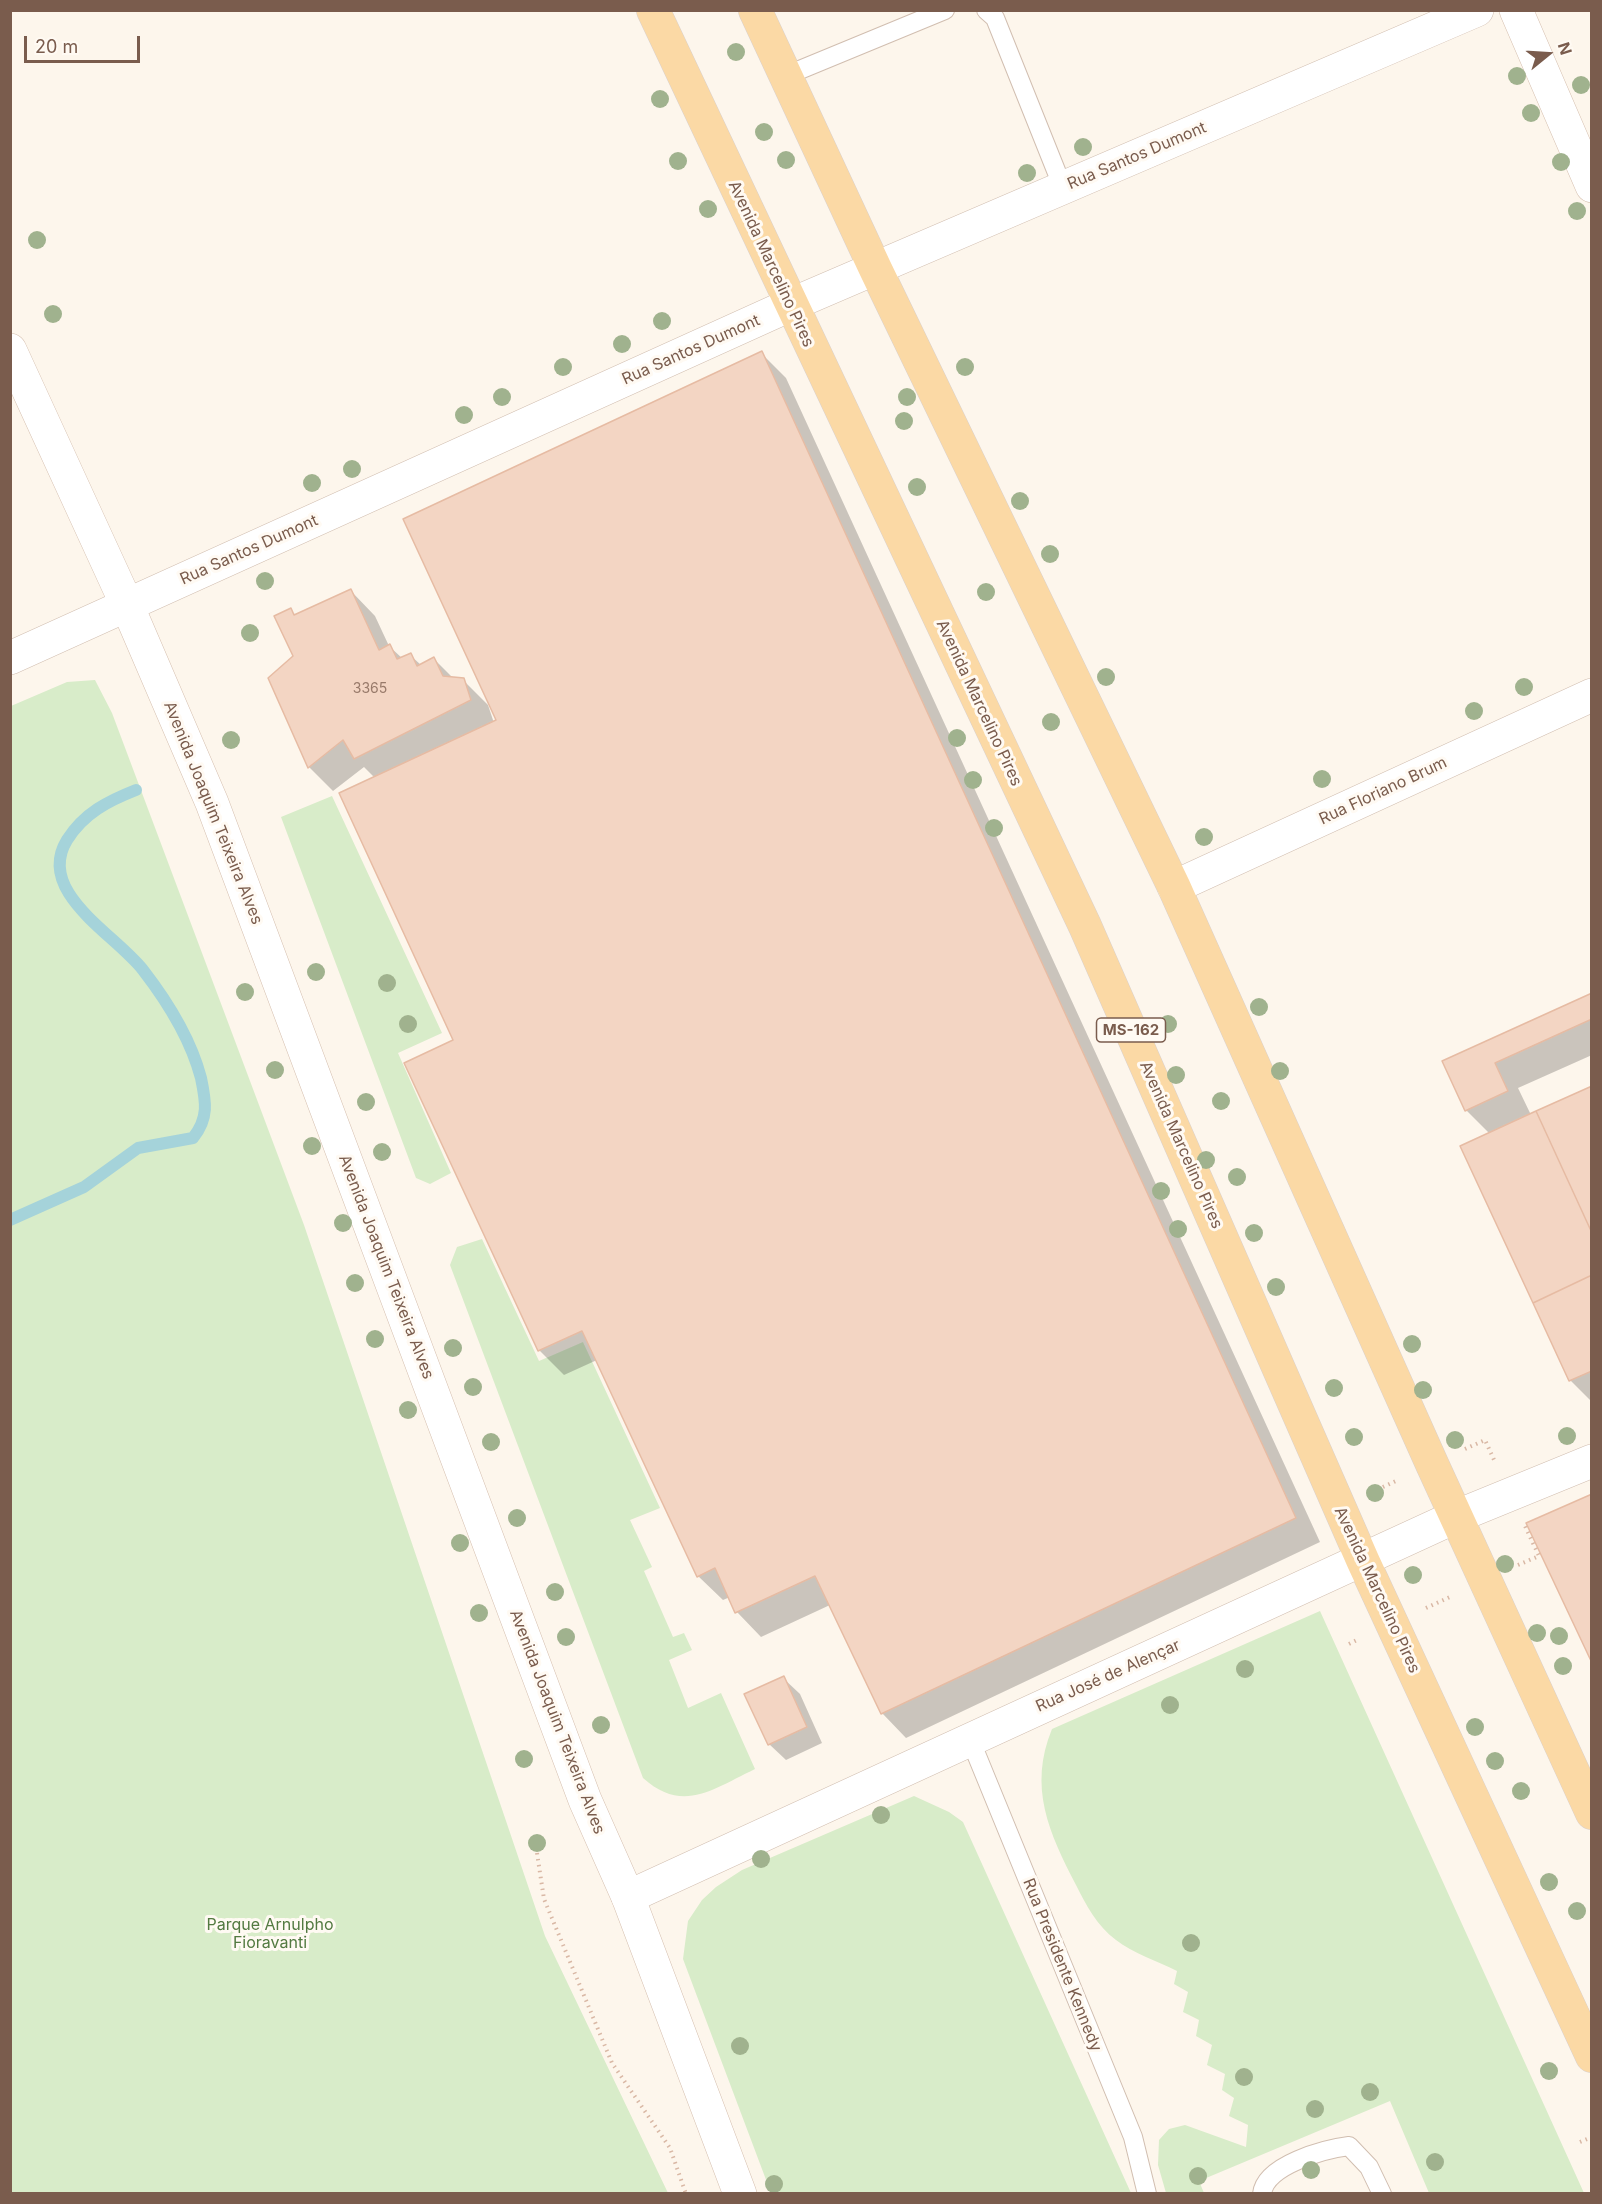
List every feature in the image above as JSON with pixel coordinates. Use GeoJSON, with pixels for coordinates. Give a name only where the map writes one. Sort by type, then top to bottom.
{"type":"FeatureCollection","features":[{"type":"Feature","properties":{"kind":"main road","name":"Avenida Marcelino Pires"},"geometry":{"type":"LineString","coordinates":[[653,10],[790,305],[1085,926],[1363,1560],[1592,2056]]}},
{"type":"Feature","properties":{"kind":"main road"},"geometry":{"type":"LineString","coordinates":[[755,10],[875,268],[1174,887],[1455,1517],[1592,1813]]}},
{"type":"Feature","properties":{"kind":"street","name":"Rua Santos Dumont"},"geometry":{"type":"LineString","coordinates":[[10,658],[790,305],[1477,10]]}},
{"type":"Feature","properties":{"kind":"street"},"geometry":{"type":"LineString","coordinates":[[1516,10],[1592,186]]}},
{"type":"Feature","properties":{"kind":"street","name":"Avenida Joaquim Teixeira Alves"},"geometry":{"type":"LineString","coordinates":[[10,350],[127,605],[212,803],[585,1800],[628,1897],[740,2193]]}},
{"type":"Feature","properties":{"kind":"street","name":"Rua Floriano Brum"},"geometry":{"type":"LineString","coordinates":[[1174,887],[1592,695]]}},
{"type":"Feature","properties":{"kind":"street","name":"Rua José de Alençar"},"geometry":{"type":"LineString","coordinates":[[628,1897],[1455,1517],[1592,1461]]}},
{"type":"Feature","properties":{"kind":"lane"},"geometry":{"type":"LineString","coordinates":[[785,76],[945,10]]}},
{"type":"Feature","properties":{"kind":"lane"},"geometry":{"type":"LineString","coordinates":[[986,10],[995,18],[1063,188]]}},
{"type":"Feature","properties":{"kind":"lane","name":"Rua Presidente Kennedy"},"geometry":{"type":"LineString","coordinates":[[970,1739],[1133,2138],[1147,2193]]}},
{"type":"Feature","properties":{"kind":"lane"},"geometry":{"type":"LineString","coordinates":[[1262,2193],[1266,2179],[1278,2169],[1335,2148],[1349,2146],[1369,2167],[1382,2193]]}},
{"type":"Feature","properties":{"kind":"path"},"geometry":{"type":"LineString","coordinates":[[537,1853],[544,1899],[612,2063],[670,2148],[686,2193]]}},
{"type":"Feature","properties":{"kind":"path"},"geometry":{"type":"LineString","coordinates":[[1580,2142],[1592,2137]]}},
{"type":"Feature","properties":{"kind":"green space","name":"Parque Arnulpho Fioravanti"},"geometry":{"type":"Polygon","coordinates":[[[95,680],[112,713],[304,1225],[545,1936],[668,2193],[11,2193],[11,706],[67,682],[95,680]]]}},
{"type":"Feature","properties":{"kind":"green space"},"geometry":{"type":"Polygon","coordinates":[[[332,796],[442,1033],[398,1053],[451,1173],[430,1184],[416,1178],[281,817],[332,796]]]}},
{"type":"Feature","properties":{"kind":"green space"},"geometry":{"type":"Polygon","coordinates":[[[482,1239],[539,1361],[583,1342],[660,1508],[630,1520],[652,1567],[644,1571],[673,1637],[684,1633],[692,1650],[669,1660],[688,1708],[721,1693],[755,1769],[712,1790],[685,1796],[671,1795],[643,1778],[450,1265],[457,1247],[482,1239]]]}},
{"type":"Feature","properties":{"kind":"green space"},"geometry":{"type":"Polygon","coordinates":[[[1320,1611],[1584,2193],[1429,2193],[1390,2101],[1199,2181],[1204,2193],[1166,2193],[1158,2165],[1159,2140],[1169,2129],[1185,2125],[1246,2147],[1248,2125],[1229,2116],[1234,2098],[1222,2090],[1225,2074],[1207,2065],[1212,2045],[1196,2036],[1199,2020],[1183,2012],[1188,1992],[1174,1984],[1177,1971],[1137,1953],[1116,1940],[1098,1922],[1084,1900],[1057,1847],[1045,1809],[1042,1771],[1045,1750],[1052,1729],[1320,1611]]]}},
{"type":"Feature","properties":{"kind":"green space"},"geometry":{"type":"Polygon","coordinates":[[[914,1796],[949,1812],[963,1822],[1131,2193],[771,2193],[683,1959],[688,1921],[702,1900],[716,1887],[742,1870],[914,1796]]]}},
{"type":"Feature","properties":{"kind":"building"},"geometry":{"type":"Polygon","coordinates":[[[762,351],[1296,1518],[881,1714],[815,1576],[735,1613],[715,1568],[697,1577],[582,1331],[538,1351],[404,1063],[453,1040],[339,793],[496,720],[403,519],[762,351]]]}},
{"type":"Feature","properties":{"kind":"building"},"geometry":{"type":"Polygon","coordinates":[[[351,589],[379,650],[390,644],[397,659],[411,653],[417,666],[434,657],[443,676],[464,678],[471,700],[354,759],[343,740],[308,768],[268,678],[293,656],[274,616],[291,608],[294,615],[351,589]]]}},
{"type":"Feature","properties":{"kind":"building"},"geometry":{"type":"Polygon","coordinates":[[[1592,993],[1592,1019],[1495,1063],[1508,1091],[1465,1111],[1442,1061],[1592,993]]]}},
{"type":"Feature","properties":{"kind":"building"},"geometry":{"type":"Polygon","coordinates":[[[1592,1086],[1592,1233],[1536,1111],[1592,1086]]]}},
{"type":"Feature","properties":{"kind":"building"},"geometry":{"type":"Polygon","coordinates":[[[1536,1111],[1592,1233],[1592,1275],[1533,1303],[1460,1146],[1536,1111]]]}},
{"type":"Feature","properties":{"kind":"building"},"geometry":{"type":"Polygon","coordinates":[[[1592,1275],[1592,1371],[1569,1381],[1533,1303],[1592,1275]]]}},
{"type":"Feature","properties":{"kind":"building"},"geometry":{"type":"Polygon","coordinates":[[[1592,1494],[1592,1663],[1526,1523],[1592,1494]]]}},
{"type":"Feature","properties":{"kind":"building"},"geometry":{"type":"Polygon","coordinates":[[[784,1676],[807,1727],[768,1745],[744,1694],[784,1676]]]}},
{"type":"Feature","properties":{"kind":"waterway"},"geometry":{"type":"LineString","coordinates":[[10,1220],[84,1187],[138,1148],[193,1138],[202,1124],[205,1110],[201,1078],[185,1035],[143,970],[82,911],[61,877],[60,859],[67,840],[81,822],[97,809],[136,790]]}}]}
